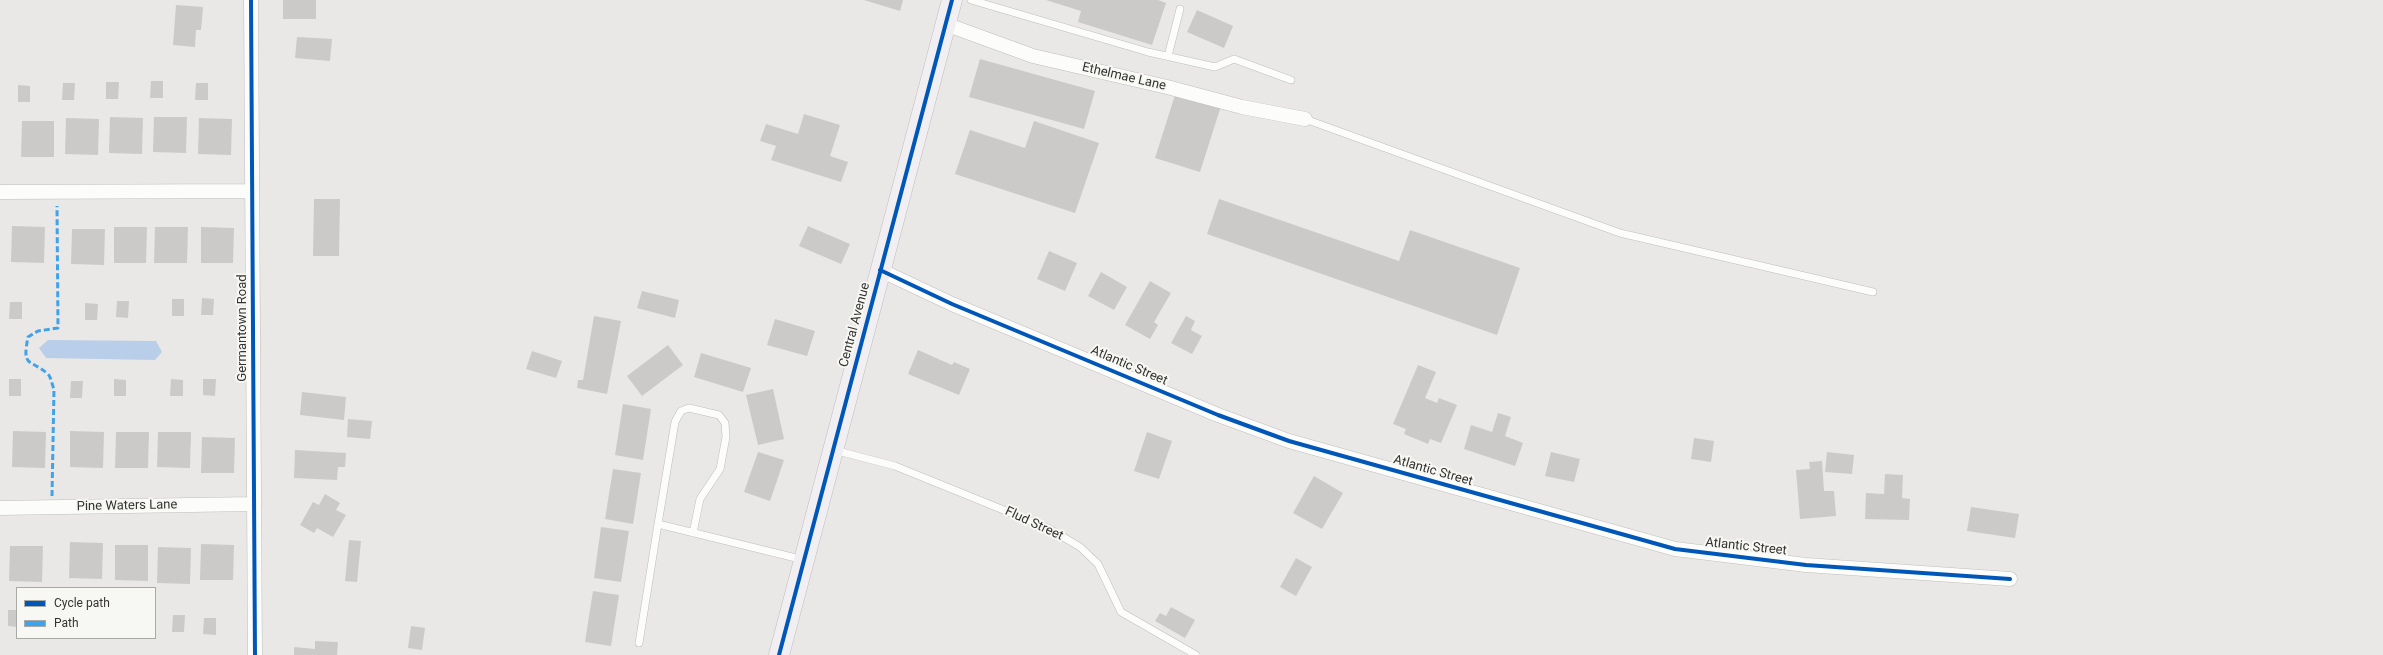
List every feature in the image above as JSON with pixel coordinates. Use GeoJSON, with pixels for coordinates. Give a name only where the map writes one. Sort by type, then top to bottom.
{"type":"FeatureCollection","features":[{"type":"Feature","properties":{"kind":"street","name":"Germantown Road"},"geometry":{"type":"LineString","coordinates":[[251,0],[255,655]]}},
{"type":"Feature","properties":{"kind":"street","name":"Central Avenue"},"geometry":{"type":"LineString","coordinates":[[779,655],[832,449],[952,0]]}},
{"type":"Feature","properties":{"kind":"street","name":"Ethelmae Lane"},"geometry":{"type":"LineString","coordinates":[[945,24],[1032,56],[1167,87],[1242,107],[1305,119]]}},
{"type":"Feature","properties":{"kind":"street"},"geometry":{"type":"LineString","coordinates":[[0,192],[252,191]]}},
{"type":"Feature","properties":{"kind":"street","name":"Atlantic Street"},"geometry":{"type":"LineString","coordinates":[[880,270],[989,319],[1024,332],[1218,415],[1289,441],[1675,549],[1806,565],[2010,579]]}},
{"type":"Feature","properties":{"kind":"street","name":"Pine Waters Lane"},"geometry":{"type":"LineString","coordinates":[[0,508],[254,504]]}},
{"type":"Feature","properties":{"kind":"lane"},"geometry":{"type":"LineString","coordinates":[[971,0],[1168,56],[1215,67],[1234,59],[1291,80]]}},
{"type":"Feature","properties":{"kind":"lane"},"geometry":{"type":"LineString","coordinates":[[1168,56],[1180,9]]}},
{"type":"Feature","properties":{"kind":"lane"},"geometry":{"type":"LineString","coordinates":[[1305,119],[1620,233],[1873,292]]}},
{"type":"Feature","properties":{"kind":"lane"},"geometry":{"type":"LineString","coordinates":[[639,643],[675,422],[681,411],[689,408],[719,415],[725,423],[726,437],[720,469],[700,500],[693,533]]}},
{"type":"Feature","properties":{"kind":"lane","name":"Flud Street"},"geometry":{"type":"LineString","coordinates":[[832,449],[895,466],[1048,528],[1080,547],[1098,564],[1121,612],[1196,655]]}},
{"type":"Feature","properties":{"kind":"lane"},"geometry":{"type":"LineString","coordinates":[[658,524],[804,560]]}},
{"type":"Feature","properties":{"kind":"water"},"geometry":{"type":"Polygon","coordinates":[[[48,340],[156,341],[162,352],[155,360],[46,358],[39,348],[48,340]]]}},
{"type":"Feature","properties":{"kind":"building"},"geometry":{"type":"Polygon","coordinates":[[[283,0],[316,0],[316,19],[283,19],[283,0]]]}},
{"type":"Feature","properties":{"kind":"building"},"geometry":{"type":"Polygon","coordinates":[[[864,0],[903,0],[900,11],[864,0]]]}},
{"type":"Feature","properties":{"kind":"building"},"geometry":{"type":"Polygon","coordinates":[[[1046,0],[1158,0],[1166,3],[1152,45],[1078,22],[1081,11],[1046,0]]]}},
{"type":"Feature","properties":{"kind":"building"},"geometry":{"type":"Polygon","coordinates":[[[176,5],[203,7],[201,30],[196,30],[195,47],[173,45],[176,5]]]}},
{"type":"Feature","properties":{"kind":"building"},"geometry":{"type":"Polygon","coordinates":[[[1197,10],[1233,26],[1224,48],[1187,32],[1197,10]]]}},
{"type":"Feature","properties":{"kind":"building"},"geometry":{"type":"Polygon","coordinates":[[[297,37],[332,39],[330,61],[295,58],[297,37]]]}},
{"type":"Feature","properties":{"kind":"building"},"geometry":{"type":"Polygon","coordinates":[[[980,59],[1095,91],[1084,129],[969,97],[980,59]]]}},
{"type":"Feature","properties":{"kind":"building"},"geometry":{"type":"Polygon","coordinates":[[[151,81],[163,81],[163,98],[150,98],[151,81]]]}},
{"type":"Feature","properties":{"kind":"building"},"geometry":{"type":"Polygon","coordinates":[[[106,82],[119,82],[118,99],[106,99],[106,82]]]}},
{"type":"Feature","properties":{"kind":"building"},"geometry":{"type":"Polygon","coordinates":[[[63,83],[75,83],[74,100],[62,100],[63,83]]]}},
{"type":"Feature","properties":{"kind":"building"},"geometry":{"type":"Polygon","coordinates":[[[196,83],[208,83],[208,100],[195,100],[196,83]]]}},
{"type":"Feature","properties":{"kind":"building"},"geometry":{"type":"Polygon","coordinates":[[[18,85],[30,86],[30,102],[18,102],[18,85]]]}},
{"type":"Feature","properties":{"kind":"building"},"geometry":{"type":"Polygon","coordinates":[[[1176,92],[1221,106],[1200,172],[1155,158],[1176,92]]]}},
{"type":"Feature","properties":{"kind":"building"},"geometry":{"type":"Polygon","coordinates":[[[804,114],[840,125],[830,156],[848,162],[841,182],[771,160],[776,146],[760,141],[766,124],[798,134],[804,114]]]}},
{"type":"Feature","properties":{"kind":"building"},"geometry":{"type":"Polygon","coordinates":[[[110,117],[143,118],[142,154],[109,153],[110,117]]]}},
{"type":"Feature","properties":{"kind":"building"},"geometry":{"type":"Polygon","coordinates":[[[154,117],[187,117],[186,153],[153,152],[154,117]]]}},
{"type":"Feature","properties":{"kind":"building"},"geometry":{"type":"Polygon","coordinates":[[[66,118],[99,119],[98,155],[65,154],[66,118]]]}},
{"type":"Feature","properties":{"kind":"building"},"geometry":{"type":"Polygon","coordinates":[[[199,118],[232,119],[231,155],[198,154],[199,118]]]}},
{"type":"Feature","properties":{"kind":"building"},"geometry":{"type":"Polygon","coordinates":[[[22,121],[54,121],[54,157],[21,157],[22,121]]]}},
{"type":"Feature","properties":{"kind":"building"},"geometry":{"type":"Polygon","coordinates":[[[1034,121],[1099,143],[1075,213],[955,174],[970,130],[1025,148],[1034,121]]]}},
{"type":"Feature","properties":{"kind":"building"},"geometry":{"type":"Polygon","coordinates":[[[314,199],[340,199],[339,256],[313,256],[314,199]]]}},
{"type":"Feature","properties":{"kind":"building"},"geometry":{"type":"Polygon","coordinates":[[[1219,199],[1399,261],[1410,230],[1520,268],[1497,335],[1207,234],[1219,199]]]}},
{"type":"Feature","properties":{"kind":"building"},"geometry":{"type":"Polygon","coordinates":[[[12,226],[45,227],[44,263],[11,262],[12,226]]]}},
{"type":"Feature","properties":{"kind":"building"},"geometry":{"type":"Polygon","coordinates":[[[808,226],[850,244],[841,264],[799,246],[808,226]]]}},
{"type":"Feature","properties":{"kind":"building"},"geometry":{"type":"Polygon","coordinates":[[[114,227],[147,227],[146,263],[114,263],[114,227]]]}},
{"type":"Feature","properties":{"kind":"building"},"geometry":{"type":"Polygon","coordinates":[[[155,227],[188,227],[187,263],[154,263],[155,227]]]}},
{"type":"Feature","properties":{"kind":"building"},"geometry":{"type":"Polygon","coordinates":[[[201,227],[234,228],[233,263],[201,263],[201,227]]]}},
{"type":"Feature","properties":{"kind":"building"},"geometry":{"type":"Polygon","coordinates":[[[72,229],[105,229],[104,265],[71,264],[72,229]]]}},
{"type":"Feature","properties":{"kind":"building"},"geometry":{"type":"Polygon","coordinates":[[[1049,251],[1077,263],[1065,291],[1037,279],[1049,251]]]}},
{"type":"Feature","properties":{"kind":"building"},"geometry":{"type":"Polygon","coordinates":[[[1101,272],[1127,287],[1114,310],[1088,296],[1101,272]]]}},
{"type":"Feature","properties":{"kind":"building"},"geometry":{"type":"Polygon","coordinates":[[[1150,281],[1171,293],[1154,322],[1158,325],[1150,339],[1125,325],[1150,281]]]}},
{"type":"Feature","properties":{"kind":"building"},"geometry":{"type":"Polygon","coordinates":[[[642,291],[679,300],[675,318],[637,308],[642,291]]]}},
{"type":"Feature","properties":{"kind":"building"},"geometry":{"type":"Polygon","coordinates":[[[202,298],[214,299],[213,315],[201,315],[202,298]]]}},
{"type":"Feature","properties":{"kind":"building"},"geometry":{"type":"Polygon","coordinates":[[[172,299],[184,299],[184,316],[172,316],[172,299]]]}},
{"type":"Feature","properties":{"kind":"building"},"geometry":{"type":"Polygon","coordinates":[[[117,301],[129,301],[128,318],[116,317],[117,301]]]}},
{"type":"Feature","properties":{"kind":"building"},"geometry":{"type":"Polygon","coordinates":[[[10,302],[22,302],[22,319],[9,319],[10,302]]]}},
{"type":"Feature","properties":{"kind":"building"},"geometry":{"type":"Polygon","coordinates":[[[85,303],[98,304],[97,320],[85,320],[85,303]]]}},
{"type":"Feature","properties":{"kind":"building"},"geometry":{"type":"Polygon","coordinates":[[[594,316],[621,321],[607,394],[577,388],[578,380],[583,380],[594,316]]]}},
{"type":"Feature","properties":{"kind":"building"},"geometry":{"type":"Polygon","coordinates":[[[1186,316],[1195,321],[1191,330],[1202,336],[1192,354],[1171,343],[1186,316]]]}},
{"type":"Feature","properties":{"kind":"building"},"geometry":{"type":"Polygon","coordinates":[[[775,319],[815,331],[807,356],[767,345],[775,319]]]}},
{"type":"Feature","properties":{"kind":"building"},"geometry":{"type":"Polygon","coordinates":[[[668,345],[683,365],[642,396],[627,376],[668,345]]]}},
{"type":"Feature","properties":{"kind":"building"},"geometry":{"type":"Polygon","coordinates":[[[918,350],[952,365],[954,362],[970,369],[959,395],[908,374],[918,350]]]}},
{"type":"Feature","properties":{"kind":"building"},"geometry":{"type":"Polygon","coordinates":[[[532,351],[562,361],[556,378],[526,369],[532,351]]]}},
{"type":"Feature","properties":{"kind":"building"},"geometry":{"type":"Polygon","coordinates":[[[701,353],[751,368],[743,392],[694,377],[701,353]]]}},
{"type":"Feature","properties":{"kind":"building"},"geometry":{"type":"Polygon","coordinates":[[[1418,365],[1436,372],[1425,398],[1437,403],[1439,398],[1457,405],[1441,443],[1430,439],[1428,444],[1404,434],[1406,429],[1393,424],[1418,365]]]}},
{"type":"Feature","properties":{"kind":"building"},"geometry":{"type":"Polygon","coordinates":[[[9,379],[21,379],[21,396],[9,396],[9,379]]]}},
{"type":"Feature","properties":{"kind":"building"},"geometry":{"type":"Polygon","coordinates":[[[114,379],[126,380],[126,396],[114,396],[114,379]]]}},
{"type":"Feature","properties":{"kind":"building"},"geometry":{"type":"Polygon","coordinates":[[[171,379],[183,380],[183,396],[170,396],[171,379]]]}},
{"type":"Feature","properties":{"kind":"building"},"geometry":{"type":"Polygon","coordinates":[[[203,379],[216,379],[215,396],[203,395],[203,379]]]}},
{"type":"Feature","properties":{"kind":"building"},"geometry":{"type":"Polygon","coordinates":[[[71,381],[83,381],[82,398],[70,398],[71,381]]]}},
{"type":"Feature","properties":{"kind":"building"},"geometry":{"type":"Polygon","coordinates":[[[773,389],[784,439],[758,445],[746,395],[773,389]]]}},
{"type":"Feature","properties":{"kind":"building"},"geometry":{"type":"Polygon","coordinates":[[[302,392],[346,397],[344,420],[300,415],[302,392]]]}},
{"type":"Feature","properties":{"kind":"building"},"geometry":{"type":"Polygon","coordinates":[[[623,404],[651,409],[643,460],[615,455],[623,404]]]}},
{"type":"Feature","properties":{"kind":"building"},"geometry":{"type":"Polygon","coordinates":[[[1498,413],[1511,417],[1505,436],[1523,443],[1515,466],[1464,449],[1471,425],[1492,432],[1498,413]]]}},
{"type":"Feature","properties":{"kind":"building"},"geometry":{"type":"Polygon","coordinates":[[[348,419],[372,421],[370,439],[347,437],[348,419]]]}},
{"type":"Feature","properties":{"kind":"building"},"geometry":{"type":"Polygon","coordinates":[[[13,431],[46,432],[45,468],[12,467],[13,431]]]}},
{"type":"Feature","properties":{"kind":"building"},"geometry":{"type":"Polygon","coordinates":[[[70,431],[104,432],[103,468],[70,467],[70,431]]]}},
{"type":"Feature","properties":{"kind":"building"},"geometry":{"type":"Polygon","coordinates":[[[116,432],[149,432],[148,468],[115,468],[116,432]]]}},
{"type":"Feature","properties":{"kind":"building"},"geometry":{"type":"Polygon","coordinates":[[[158,432],[191,432],[190,468],[157,467],[158,432]]]}},
{"type":"Feature","properties":{"kind":"building"},"geometry":{"type":"Polygon","coordinates":[[[1147,432],[1172,441],[1159,479],[1134,471],[1147,432]]]}},
{"type":"Feature","properties":{"kind":"building"},"geometry":{"type":"Polygon","coordinates":[[[202,437],[235,438],[234,473],[201,473],[202,437]]]}},
{"type":"Feature","properties":{"kind":"building"},"geometry":{"type":"Polygon","coordinates":[[[1694,438],[1714,441],[1711,462],[1691,459],[1694,438]]]}},
{"type":"Feature","properties":{"kind":"building"},"geometry":{"type":"Polygon","coordinates":[[[295,450],[346,453],[345,467],[338,467],[337,480],[294,478],[295,450]]]}},
{"type":"Feature","properties":{"kind":"building"},"geometry":{"type":"Polygon","coordinates":[[[758,452],[784,460],[770,501],[744,492],[758,452]]]}},
{"type":"Feature","properties":{"kind":"building"},"geometry":{"type":"Polygon","coordinates":[[[1551,452],[1580,459],[1574,482],[1545,476],[1551,452]]]}},
{"type":"Feature","properties":{"kind":"building"},"geometry":{"type":"Polygon","coordinates":[[[1827,452],[1854,455],[1852,474],[1825,472],[1827,452]]]}},
{"type":"Feature","properties":{"kind":"building"},"geometry":{"type":"Polygon","coordinates":[[[1822,461],[1824,491],[1834,491],[1836,516],[1800,519],[1796,470],[1810,469],[1809,462],[1822,461]]]}},
{"type":"Feature","properties":{"kind":"building"},"geometry":{"type":"Polygon","coordinates":[[[613,469],[641,473],[633,524],[605,519],[613,469]]]}},
{"type":"Feature","properties":{"kind":"building"},"geometry":{"type":"Polygon","coordinates":[[[1885,474],[1903,475],[1902,498],[1910,499],[1909,520],[1865,519],[1866,493],[1884,494],[1885,474]]]}},
{"type":"Feature","properties":{"kind":"building"},"geometry":{"type":"Polygon","coordinates":[[[1314,476],[1343,493],[1322,529],[1293,513],[1314,476]]]}},
{"type":"Feature","properties":{"kind":"building"},"geometry":{"type":"Polygon","coordinates":[[[325,494],[340,503],[336,510],[346,515],[333,537],[317,528],[314,533],[300,525],[313,502],[319,505],[325,494]]]}},
{"type":"Feature","properties":{"kind":"building"},"geometry":{"type":"Polygon","coordinates":[[[1971,507],[2019,514],[2015,538],[1967,531],[1971,507]]]}},
{"type":"Feature","properties":{"kind":"building"},"geometry":{"type":"Polygon","coordinates":[[[601,527],[629,531],[621,582],[594,578],[601,527]]]}},
{"type":"Feature","properties":{"kind":"building"},"geometry":{"type":"Polygon","coordinates":[[[349,540],[361,541],[357,582],[345,581],[349,540]]]}},
{"type":"Feature","properties":{"kind":"building"},"geometry":{"type":"Polygon","coordinates":[[[70,542],[103,543],[102,579],[69,578],[70,542]]]}},
{"type":"Feature","properties":{"kind":"building"},"geometry":{"type":"Polygon","coordinates":[[[201,544],[234,545],[233,580],[200,580],[201,544]]]}},
{"type":"Feature","properties":{"kind":"building"},"geometry":{"type":"Polygon","coordinates":[[[115,545],[148,545],[148,581],[115,580],[115,545]]]}},
{"type":"Feature","properties":{"kind":"building"},"geometry":{"type":"Polygon","coordinates":[[[10,546],[43,546],[42,582],[9,581],[10,546]]]}},
{"type":"Feature","properties":{"kind":"building"},"geometry":{"type":"Polygon","coordinates":[[[158,547],[191,548],[190,584],[157,583],[158,547]]]}},
{"type":"Feature","properties":{"kind":"building"},"geometry":{"type":"Polygon","coordinates":[[[1296,558],[1312,567],[1296,596],[1280,587],[1296,558]]]}},
{"type":"Feature","properties":{"kind":"building"},"geometry":{"type":"Polygon","coordinates":[[[593,591],[619,595],[611,646],[585,642],[593,591]]]}},
{"type":"Feature","properties":{"kind":"building"},"geometry":{"type":"Polygon","coordinates":[[[1171,607],[1195,620],[1185,638],[1155,621],[1160,613],[1166,616],[1171,607]]]}},
{"type":"Feature","properties":{"kind":"building"},"geometry":{"type":"Polygon","coordinates":[[[8,610],[16,610],[16,627],[8,626],[8,610]]]}},
{"type":"Feature","properties":{"kind":"building"},"geometry":{"type":"Polygon","coordinates":[[[173,615],[185,615],[184,632],[172,632],[173,615]]]}},
{"type":"Feature","properties":{"kind":"building"},"geometry":{"type":"Polygon","coordinates":[[[204,618],[216,618],[216,635],[203,634],[204,618]]]}},
{"type":"Feature","properties":{"kind":"building"},"geometry":{"type":"Polygon","coordinates":[[[411,626],[425,628],[422,650],[408,648],[411,626]]]}},
{"type":"Feature","properties":{"kind":"building"},"geometry":{"type":"Polygon","coordinates":[[[315,641],[338,642],[337,655],[294,655],[294,647],[315,649],[315,641]]]}},
{"type":"Feature","properties":{"kind":"marked path"},"geometry":{"type":"LineString","coordinates":[[52,496],[54,389],[48,374],[29,361],[26,354],[26,347],[28,337],[38,331],[58,328],[57,206]]}},
{"type":"Feature","properties":{"kind":"cycle path"},"geometry":{"type":"LineString","coordinates":[[251,0],[255,655]]}},
{"type":"Feature","properties":{"kind":"cycle path"},"geometry":{"type":"LineString","coordinates":[[779,655],[952,0]]}},
{"type":"Feature","properties":{"kind":"cycle path"},"geometry":{"type":"LineString","coordinates":[[880,270],[952,304],[1218,415],[1289,441],[1675,549],[1806,565],[2010,579]]}}]}
